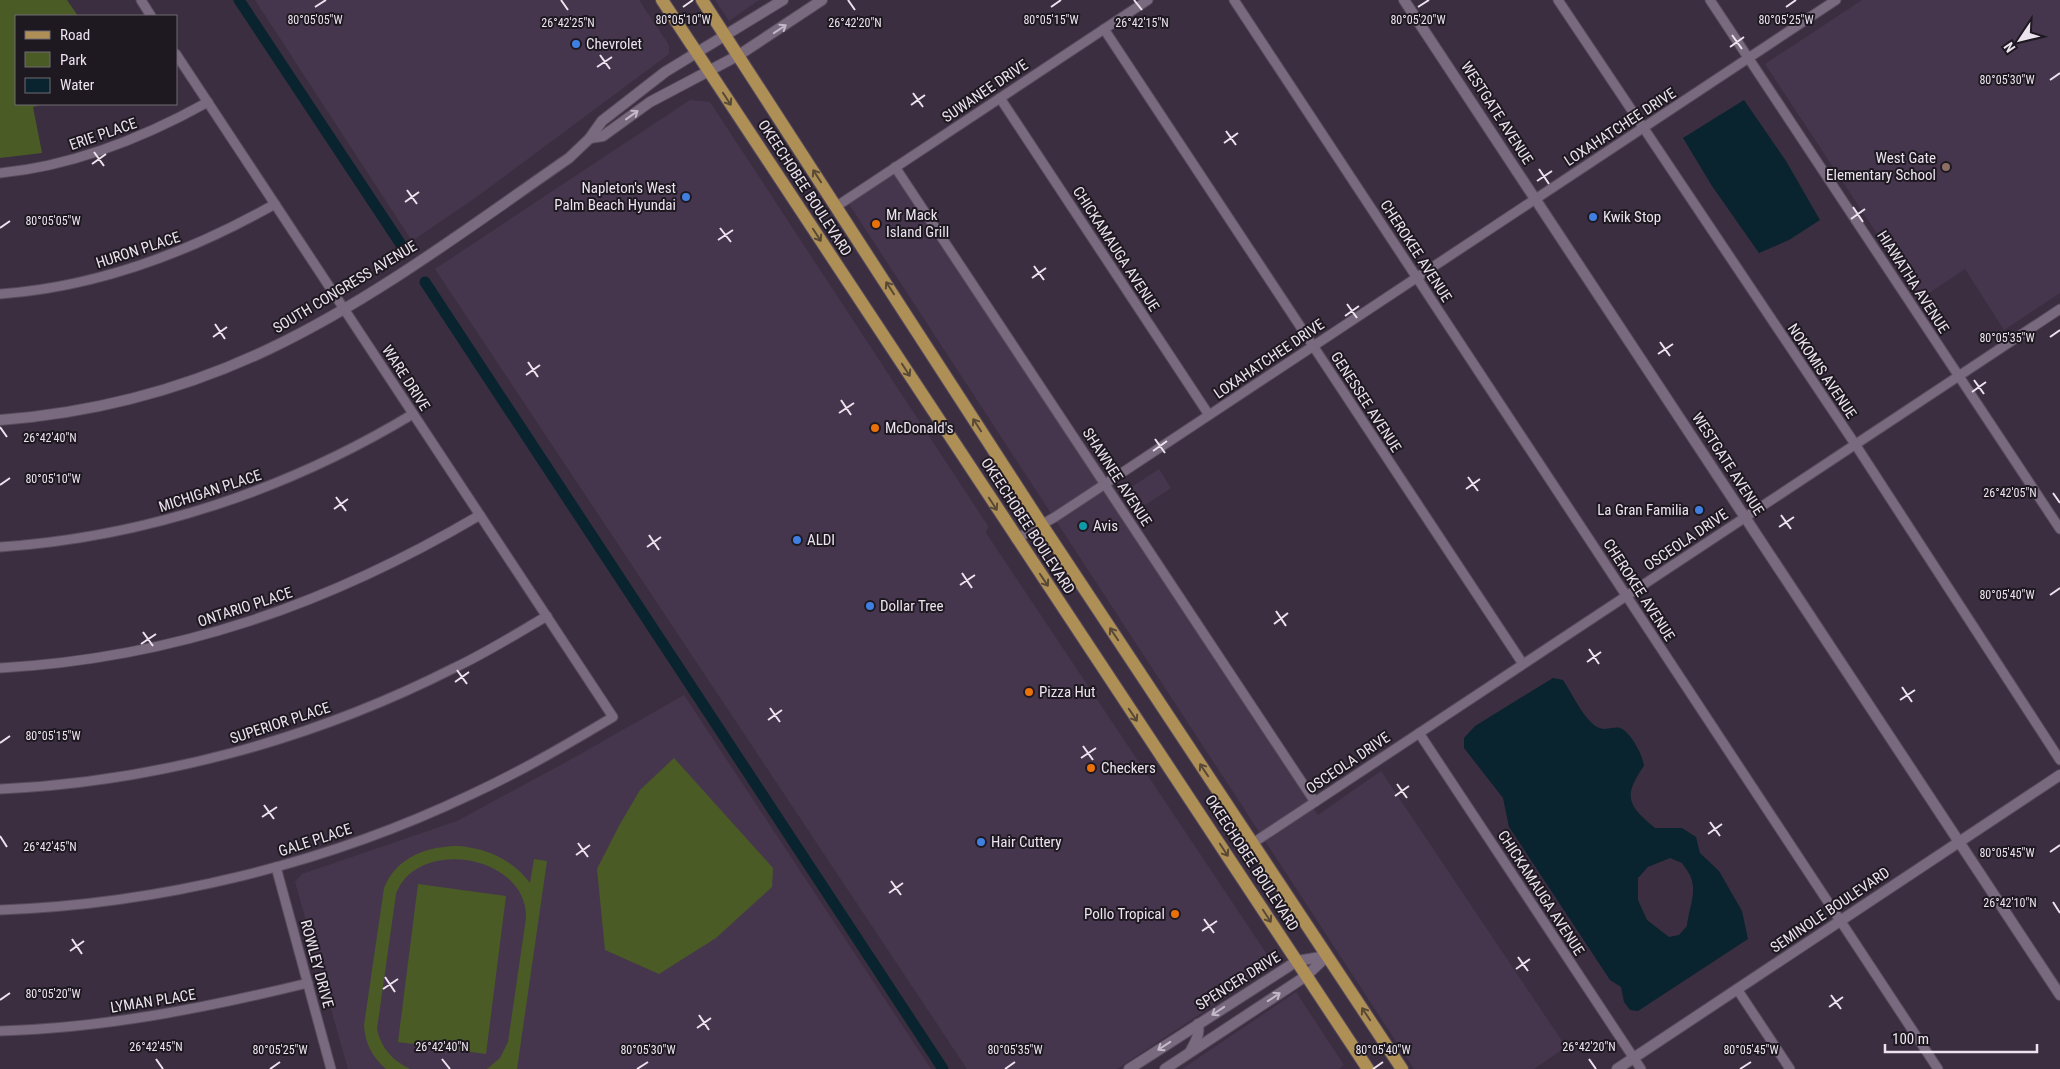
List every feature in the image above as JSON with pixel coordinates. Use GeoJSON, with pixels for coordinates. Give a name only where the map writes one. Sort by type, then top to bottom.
{"type":"FeatureCollection","features":[{"type":"Feature","properties":{"kind":"main road","name":"OKEECHOBEE BOULEVARD"},"geometry":{"type":"LineString","coordinates":[[662,0],[1016,539],[1367,1068]]}},
{"type":"Feature","properties":{"kind":"main road","name":"OKEECHOBEE BOULEVARD"},"geometry":{"type":"LineString","coordinates":[[702,0],[1042,525],[1402,1069]]}},
{"type":"Feature","properties":{"kind":"street"},"geometry":{"type":"LineString","coordinates":[[141,0],[151,15]]}},
{"type":"Feature","properties":{"kind":"street","name":"SOUTH CONGRESS AVENUE"},"geometry":{"type":"LineString","coordinates":[[0,420],[66,412],[108,404],[168,388],[230,366],[269,349],[344,308],[420,260],[562,163],[590,138],[602,122],[665,72],[783,0]]}},
{"type":"Feature","properties":{"kind":"street","name":"SOUTH CONGRESS AVENUE"},"geometry":{"type":"LineString","coordinates":[[590,138],[602,136],[650,102],[739,55],[822,0]]}},
{"type":"Feature","properties":{"kind":"street","name":"SUWANEE DRIVE"},"geometry":{"type":"LineString","coordinates":[[837,206],[1148,0]]}},
{"type":"Feature","properties":{"kind":"street","name":"CHEROKEE AVENUE"},"geometry":{"type":"LineString","coordinates":[[1234,0],[1938,1069]]}},
{"type":"Feature","properties":{"kind":"street","name":"WESTGATE AVENUE"},"geometry":{"type":"LineString","coordinates":[[1404,0],[2060,995]]}},
{"type":"Feature","properties":{"kind":"street","name":"NOKOMIS AVENUE"},"geometry":{"type":"LineString","coordinates":[[1558,0],[1855,444],[2060,760]]}},
{"type":"Feature","properties":{"kind":"street","name":"HIAWATHA AVENUE"},"geometry":{"type":"LineString","coordinates":[[1710,0],[2060,529]]}},
{"type":"Feature","properties":{"kind":"street","name":"LOXAHATCHEE DRIVE"},"geometry":{"type":"LineString","coordinates":[[1016,539],[1042,525],[1209,416],[1836,0]]}},
{"type":"Feature","properties":{"kind":"street","name":"GENESSEE AVENUE"},"geometry":{"type":"LineString","coordinates":[[1104,29],[1522,664]]}},
{"type":"Feature","properties":{"kind":"street","name":"WARE DRIVE"},"geometry":{"type":"LineString","coordinates":[[178,57],[613,717]]}},
{"type":"Feature","properties":{"kind":"street","name":"CHICKAMAUGA AVENUE"},"geometry":{"type":"LineString","coordinates":[[1000,98],[1209,416]]}},
{"type":"Feature","properties":{"kind":"street","name":"ERIE PLACE"},"geometry":{"type":"LineString","coordinates":[[0,173],[44,166],[106,150],[170,123],[208,102]]}},
{"type":"Feature","properties":{"kind":"street","name":"SHAWNEE AVENUE"},"geometry":{"type":"LineString","coordinates":[[896,167],[1315,802]]}},
{"type":"Feature","properties":{"kind":"street","name":"HURON PLACE"},"geometry":{"type":"LineString","coordinates":[[0,294],[78,282],[153,261],[225,231],[275,204]]}},
{"type":"Feature","properties":{"kind":"street","name":"OSCEOLA DRIVE"},"geometry":{"type":"LineString","coordinates":[[1253,844],[2060,309]]}},
{"type":"Feature","properties":{"kind":"street","name":"MICHIGAN PLACE"},"geometry":{"type":"LineString","coordinates":[[0,547],[69,540],[114,532],[210,508],[311,469],[352,449],[413,414]]}},
{"type":"Feature","properties":{"kind":"street","name":"ONTARIO PLACE"},"geometry":{"type":"LineString","coordinates":[[0,668],[70,662],[119,654],[214,633],[307,602],[370,574],[440,539],[480,515]]}},
{"type":"Feature","properties":{"kind":"street","name":"SUPERIOR PLACE"},"geometry":{"type":"LineString","coordinates":[[0,789],[72,783],[123,776],[174,767],[262,745],[360,711],[408,691],[462,664],[546,616]]}},
{"type":"Feature","properties":{"kind":"street","name":"GALE PLACE"},"geometry":{"type":"LineString","coordinates":[[0,910],[70,905],[138,896],[191,887],[276,866],[381,832],[453,803],[518,772],[613,717]]}},
{"type":"Feature","properties":{"kind":"street","name":"CHICKAMAUGA AVENUE"},"geometry":{"type":"LineString","coordinates":[[1419,733],[1641,1069]]}},
{"type":"Feature","properties":{"kind":"street","name":"SEMINOLE BOULEVARD"},"geometry":{"type":"LineString","coordinates":[[1616,1069],[2060,775]]}},
{"type":"Feature","properties":{"kind":"street","name":"ROWLEY DRIVE"},"geometry":{"type":"LineString","coordinates":[[276,866],[331,1069]]}},
{"type":"Feature","properties":{"kind":"street"},"geometry":{"type":"LineString","coordinates":[[1165,1069],[1306,976],[1327,956]]}},
{"type":"Feature","properties":{"kind":"street","name":"SPENCER DRIVE"},"geometry":{"type":"LineString","coordinates":[[1129,1069],[1297,961],[1327,956]]}},
{"type":"Feature","properties":{"kind":"street","name":"LYMAN PLACE"},"geometry":{"type":"LineString","coordinates":[[0,1031],[132,1019],[244,999],[308,983]]}},
{"type":"Feature","properties":{"kind":"street"},"geometry":{"type":"LineString","coordinates":[[1737,989],[1790,1069]]}},
{"type":"Feature","properties":{"kind":"street"},"geometry":{"type":"LineString","coordinates":[[1189,1053],[1197,1038],[1198,1024]]}},
{"type":"Feature","properties":{"kind":"shaded area"},"geometry":{"type":"Polygon","coordinates":[[[255,0],[639,0],[669,45],[669,54],[478,196],[412,241],[255,0]]]}},
{"type":"Feature","properties":{"kind":"shaded area"},"geometry":{"type":"Polygon","coordinates":[[[715,0],[759,0],[729,21],[715,0]]]}},
{"type":"Feature","properties":{"kind":"shaded area","name":"West Gate Elementary School"},"geometry":{"type":"Polygon","coordinates":[[[1862,0],[2060,0],[2060,293],[2004,330],[1965,269],[1920,299],[1765,64],[1862,0]]]}},
{"type":"Feature","properties":{"kind":"shaded area"},"geometry":{"type":"Polygon","coordinates":[[[690,100],[710,102],[988,526],[986,533],[1268,956],[1265,971],[1117,1069],[967,1069],[435,269],[690,100]]]}},
{"type":"Feature","properties":{"kind":"shaded area"},"geometry":{"type":"Polygon","coordinates":[[[894,174],[1318,815],[1381,771],[1566,1047],[1534,1069],[1414,1069],[849,204],[894,174]]]}},
{"type":"Feature","properties":{"kind":"shaded area"},"geometry":{"type":"Polygon","coordinates":[[[1159,469],[1171,488],[1139,509],[1127,490],[1159,469]]]}},
{"type":"Feature","properties":{"kind":"shaded area"},"geometry":{"type":"Polygon","coordinates":[[[684,695],[931,1069],[348,1069],[295,882],[302,874],[457,821],[684,695]]]}},
{"type":"Feature","properties":{"kind":"shaded area"},"geometry":{"type":"Polygon","coordinates":[[[1296,992],[1344,1065],[1339,1069],[1182,1069],[1296,992]]]}},
{"type":"Feature","properties":{"kind":"green space"},"geometry":{"type":"Polygon","coordinates":[[[0,0],[67,0],[77,15],[15,15],[15,105],[40,105],[33,107],[42,153],[0,158],[0,0]]]}},
{"type":"Feature","properties":{"kind":"green space"},"geometry":{"type":"Polygon","coordinates":[[[674,758],[773,868],[772,887],[716,938],[659,974],[605,950],[597,869],[640,790],[674,758]]]}},
{"type":"Feature","properties":{"kind":"green space"},"geometry":{"type":"Polygon","coordinates":[[[460,846],[480,850],[499,857],[516,868],[530,883],[534,859],[547,861],[517,1069],[487,1069],[500,1058],[508,1042],[526,918],[522,897],[509,880],[491,867],[470,861],[447,859],[425,864],[408,876],[396,894],[377,1029],[381,1042],[388,1053],[410,1069],[386,1069],[370,1049],[364,1025],[384,888],[397,868],[415,855],[436,848],[460,846]]]}},
{"type":"Feature","properties":{"kind":"green space"},"geometry":{"type":"Polygon","coordinates":[[[418,884],[506,896],[486,1054],[398,1042],[418,884]]]}},
{"type":"Feature","properties":{"kind":"water"},"geometry":{"type":"Polygon","coordinates":[[[1744,100],[1786,161],[1820,220],[1789,240],[1759,253],[1712,186],[1683,138],[1744,100]]]}},
{"type":"Feature","properties":{"kind":"water"},"geometry":{"type":"Polygon","coordinates":[[[1553,678],[1563,680],[1589,721],[1604,729],[1620,728],[1632,738],[1639,750],[1644,766],[1637,776],[1631,793],[1631,800],[1634,806],[1655,828],[1682,828],[1696,837],[1700,853],[1719,871],[1742,911],[1748,939],[1638,1011],[1630,1010],[1624,1002],[1621,987],[1610,980],[1509,827],[1503,798],[1464,748],[1464,738],[1475,726],[1553,678]],[[1670,858],[1648,867],[1638,878],[1638,900],[1647,920],[1669,937],[1679,935],[1687,926],[1692,898],[1693,886],[1691,879],[1682,863],[1670,858]]]}},
{"type":"Feature","properties":{"kind":"waterway"},"geometry":{"type":"LineString","coordinates":[[239,0],[404,249]]}},
{"type":"Feature","properties":{"kind":"waterway"},"geometry":{"type":"LineString","coordinates":[[425,282],[943,1069]]}},
{"type":"Feature","properties":{"kind":"place","name":"Chevrolet"},"geometry":{"type":"Point","coordinates":[576,44]}},
{"type":"Feature","properties":{"kind":"place","name":"West Gate Elementary School"},"geometry":{"type":"Point","coordinates":[1946,167]}},
{"type":"Feature","properties":{"kind":"place","name":"Napleton's West Palm Beach Hyundai"},"geometry":{"type":"Point","coordinates":[686,197]}},
{"type":"Feature","properties":{"kind":"place","name":"Kwik Stop"},"geometry":{"type":"Point","coordinates":[1593,217]}},
{"type":"Feature","properties":{"kind":"place","name":"Mr Mack Island Grill"},"geometry":{"type":"Point","coordinates":[876,224]}},
{"type":"Feature","properties":{"kind":"place","name":"McDonald's"},"geometry":{"type":"Point","coordinates":[875,428]}},
{"type":"Feature","properties":{"kind":"place","name":"La Gran Familia"},"geometry":{"type":"Point","coordinates":[1699,510]}},
{"type":"Feature","properties":{"kind":"place","name":"Avis"},"geometry":{"type":"Point","coordinates":[1083,526]}},
{"type":"Feature","properties":{"kind":"place","name":"ALDI"},"geometry":{"type":"Point","coordinates":[797,540]}},
{"type":"Feature","properties":{"kind":"place","name":"Dollar Tree"},"geometry":{"type":"Point","coordinates":[870,606]}},
{"type":"Feature","properties":{"kind":"place","name":"Pizza Hut"},"geometry":{"type":"Point","coordinates":[1029,692]}},
{"type":"Feature","properties":{"kind":"place","name":"Checkers"},"geometry":{"type":"Point","coordinates":[1091,768]}},
{"type":"Feature","properties":{"kind":"place","name":"Hair Cuttery"},"geometry":{"type":"Point","coordinates":[981,842]}},
{"type":"Feature","properties":{"kind":"place","name":"Pollo Tropical"},"geometry":{"type":"Point","coordinates":[1175,914]}}]}
